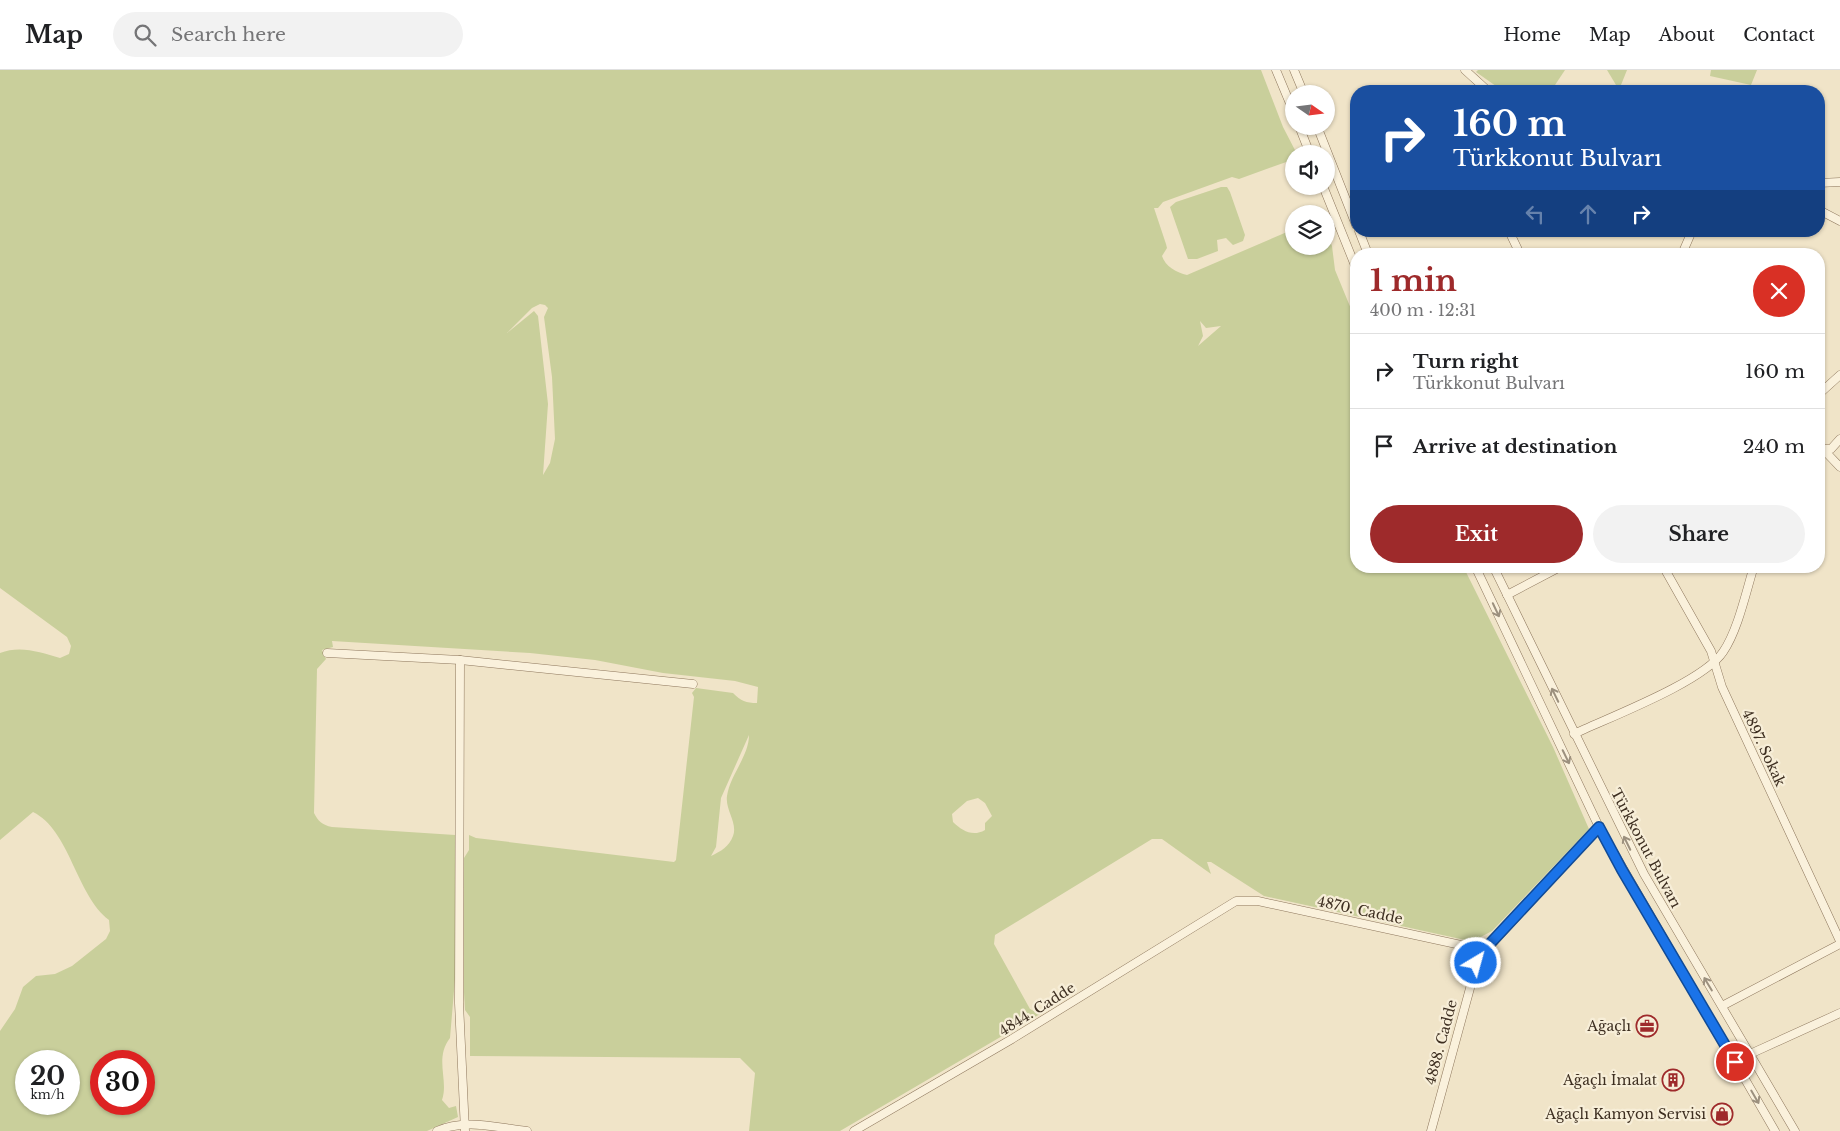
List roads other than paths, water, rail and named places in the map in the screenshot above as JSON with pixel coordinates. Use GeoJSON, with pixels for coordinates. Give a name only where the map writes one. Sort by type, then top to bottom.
{"type":"FeatureCollection","features":[{"type":"Feature","properties":{"kind":"street"},"geometry":{"type":"LineString","coordinates":[[1276,70],[1285,92]]}},
{"type":"Feature","properties":{"kind":"street"},"geometry":{"type":"LineString","coordinates":[[1294,70],[1300,85]]}},
{"type":"Feature","properties":{"kind":"street"},"geometry":{"type":"LineString","coordinates":[[1465,70],[1481,85]]}},
{"type":"Feature","properties":{"kind":"street"},"geometry":{"type":"LineString","coordinates":[[1321,135],[1350,210]]}},
{"type":"Feature","properties":{"kind":"street"},"geometry":{"type":"LineString","coordinates":[[1825,182],[1839,181]]}},
{"type":"Feature","properties":{"kind":"street"},"geometry":{"type":"LineString","coordinates":[[1327,195],[1350,253]]}},
{"type":"Feature","properties":{"kind":"street"},"geometry":{"type":"LineString","coordinates":[[1825,213],[1840,221]]}},
{"type":"Feature","properties":{"kind":"street"},"geometry":{"type":"LineString","coordinates":[[1825,389],[1840,375]]}},
{"type":"Feature","properties":{"kind":"street"},"geometry":{"type":"LineString","coordinates":[[1825,448],[1830,449],[1840,438]]}},
{"type":"Feature","properties":{"kind":"street"},"geometry":{"type":"LineString","coordinates":[[1825,452],[1840,467]]}},
{"type":"Feature","properties":{"kind":"street","name":"Türkkonut Bulvarı"},"geometry":{"type":"LineString","coordinates":[[1478,573],[1599,827],[1775,1131]]}},
{"type":"Feature","properties":{"kind":"street","name":"Türkkonut Bulvarı"},"geometry":{"type":"LineString","coordinates":[[1496,573],[1644,874],[1795,1131]]}},
{"type":"Feature","properties":{"kind":"street"},"geometry":{"type":"LineString","coordinates":[[1507,595],[1549,573]]}},
{"type":"Feature","properties":{"kind":"street","name":"4897. Sokak"},"geometry":{"type":"LineString","coordinates":[[1667,573],[1711,651],[1722,687],[1840,942]]}},
{"type":"Feature","properties":{"kind":"street"},"geometry":{"type":"LineString","coordinates":[[1574,734],[1684,682],[1715,664],[1731,637],[1752,573]]}},
{"type":"Feature","properties":{"kind":"street"},"geometry":{"type":"LineString","coordinates":[[327,653],[460,660],[693,684]]}},
{"type":"Feature","properties":{"kind":"street"},"geometry":{"type":"LineString","coordinates":[[460,660],[459,1003],[465,1127]]}},
{"type":"Feature","properties":{"kind":"street","name":"4888. Cadde"},"geometry":{"type":"LineString","coordinates":[[1431,1131],[1474,968],[1484,950],[1599,827]]}},
{"type":"Feature","properties":{"kind":"street","name":"4870. Cadde"},"geometry":{"type":"LineString","coordinates":[[1230,903],[1242,900],[1258,901],[1484,950]]}},
{"type":"Feature","properties":{"kind":"street","name":"4844. Cadde"},"geometry":{"type":"LineString","coordinates":[[854,1131],[1012,1039],[1230,903]]}},
{"type":"Feature","properties":{"kind":"street"},"geometry":{"type":"LineString","coordinates":[[1722,1006],[1840,942]]}},
{"type":"Feature","properties":{"kind":"street"},"geometry":{"type":"LineString","coordinates":[[1750,1054],[1840,1013]]}},
{"type":"Feature","properties":{"kind":"street"},"geometry":{"type":"LineString","coordinates":[[437,1131],[455,1124],[465,1127],[527,1131]]}},
{"type":"Feature","properties":{"kind":"place","name":"Ağaçlı"},"geometry":{"type":"Point","coordinates":[1647,1026]}},
{"type":"Feature","properties":{"kind":"place","name":"Ağaçlı İmalat"},"geometry":{"type":"Point","coordinates":[1673,1080]}},
{"type":"Feature","properties":{"kind":"place","name":"Ağaçlı Kamyon Servisi"},"geometry":{"type":"Point","coordinates":[1722,1114]}}]}
